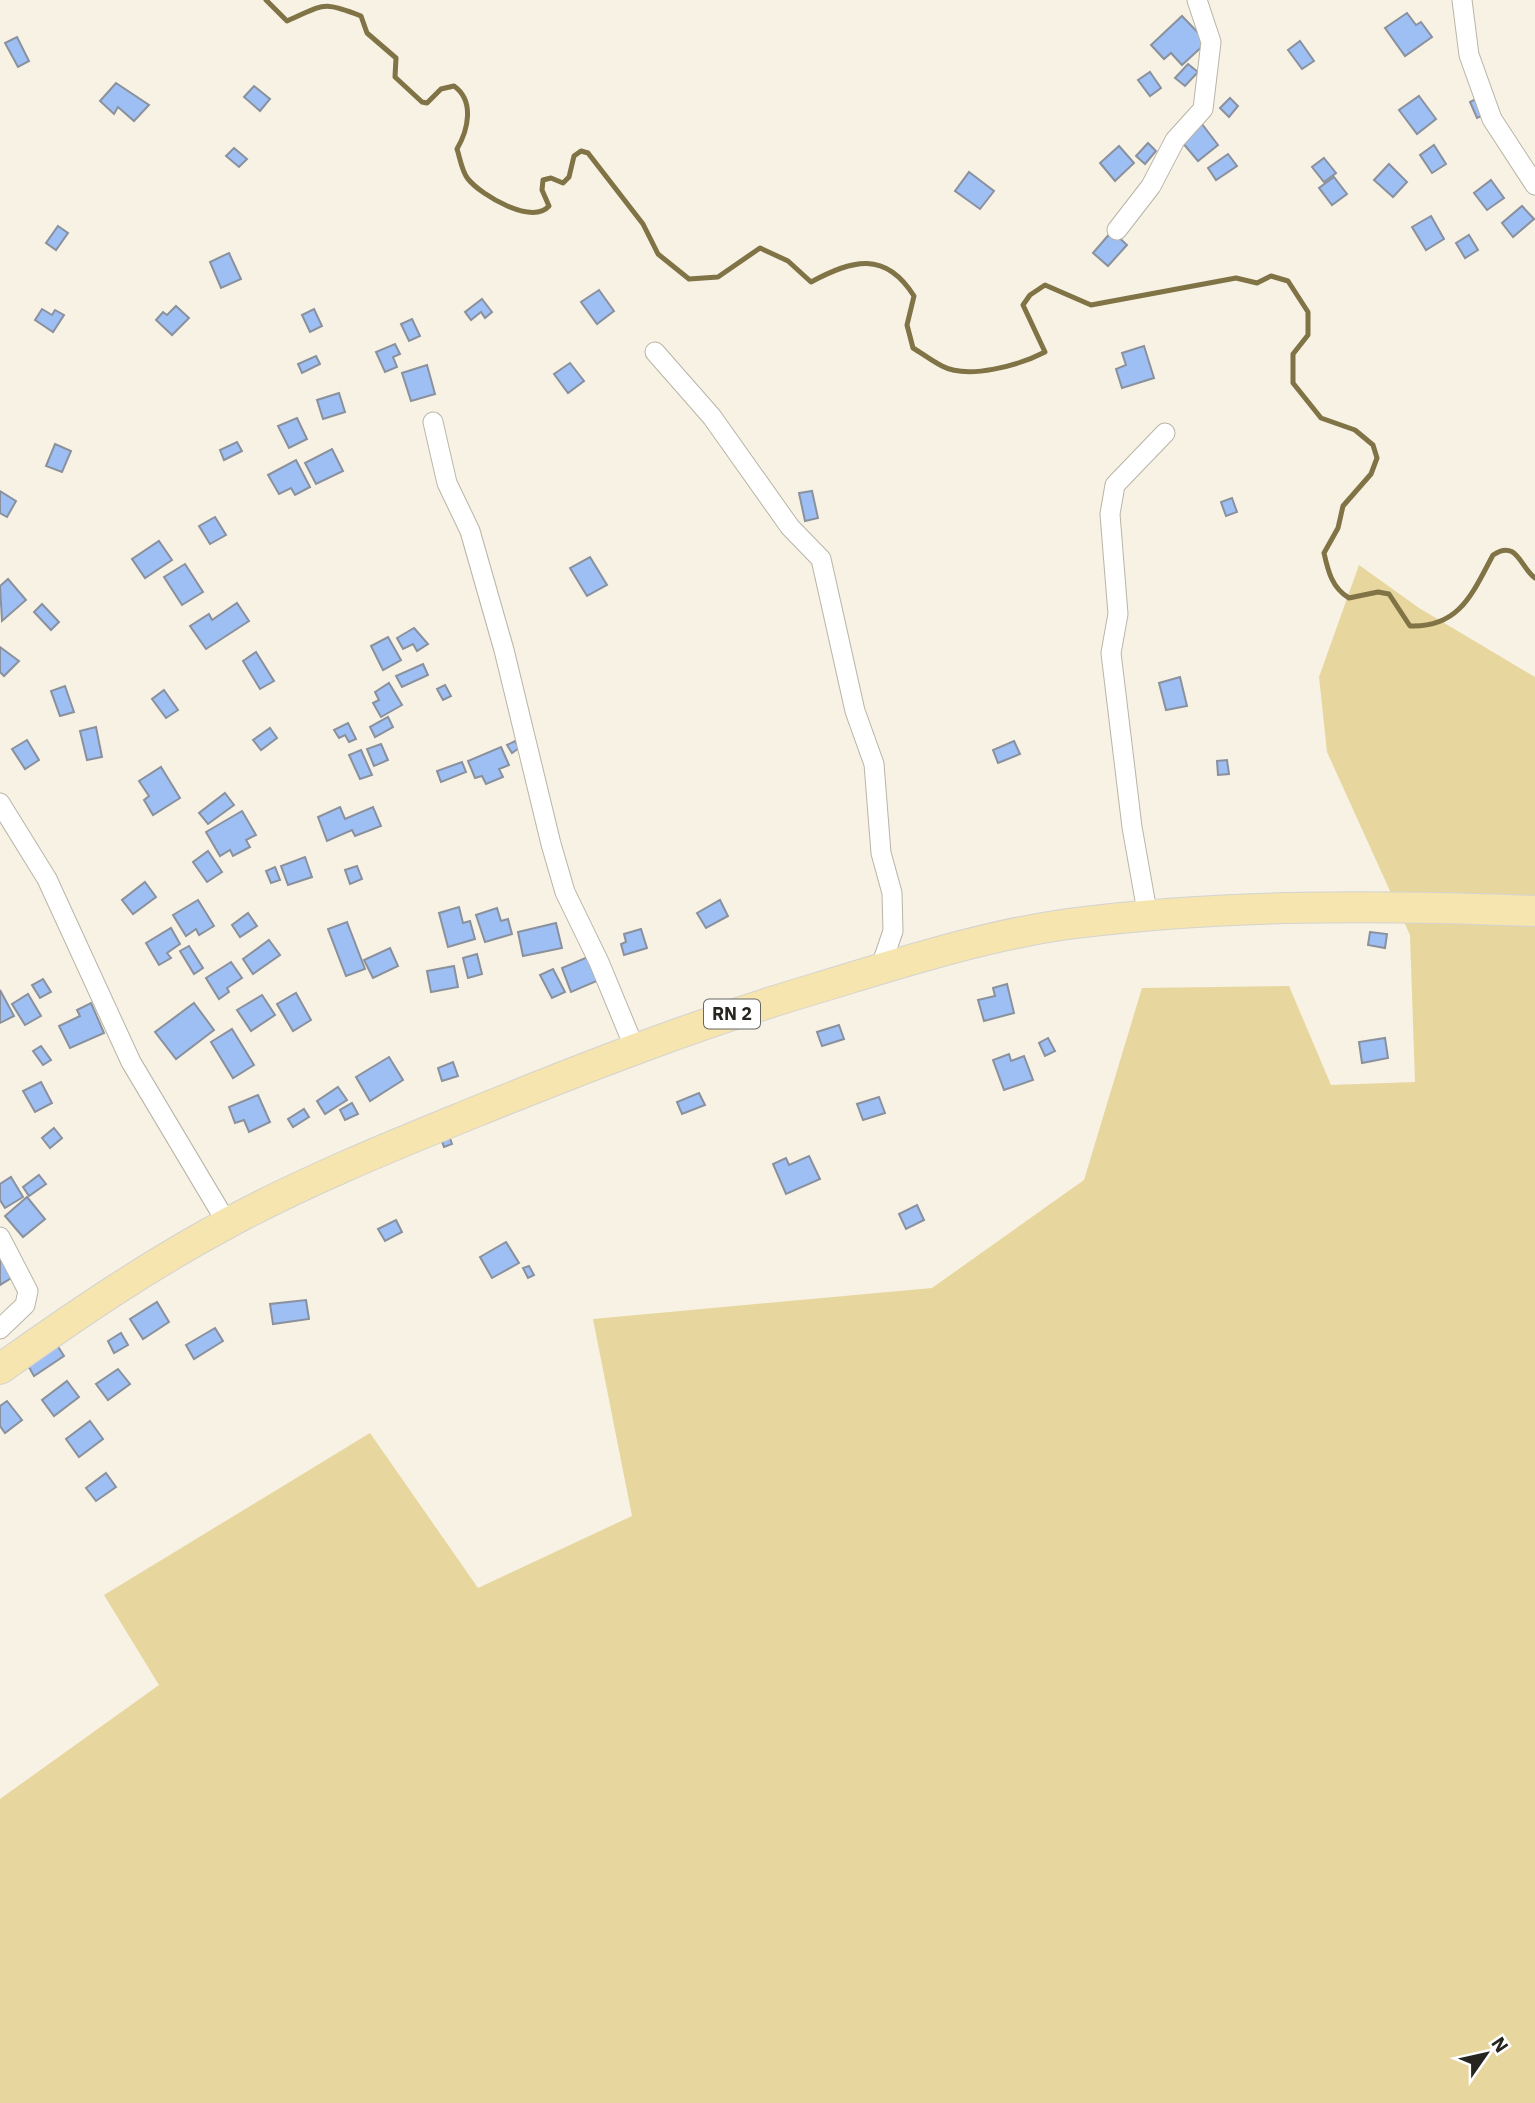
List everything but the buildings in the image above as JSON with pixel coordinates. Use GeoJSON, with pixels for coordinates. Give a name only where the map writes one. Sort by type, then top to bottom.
{"type":"FeatureCollection","features":[{"type":"Feature","properties":{"kind":"main road","name":"RN 2"},"geometry":{"type":"LineString","coordinates":[[0,1368],[124,1285],[228,1223],[380,1151],[635,1049],[740,1011],[880,969],[1011,935],[1067,924],[1284,907],[1535,911]]}},
{"type":"Feature","properties":{"kind":"street"},"geometry":{"type":"LineString","coordinates":[[1117,230],[1150,186],[1175,140],[1203,109],[1211,42],[1197,0]]}},
{"type":"Feature","properties":{"kind":"street"},"geometry":{"type":"LineString","coordinates":[[1462,0],[1469,55],[1492,119],[1535,185]]}},
{"type":"Feature","properties":{"kind":"street"},"geometry":{"type":"LineString","coordinates":[[655,352],[712,417],[790,527],[821,559],[855,710],[874,764],[881,853],[892,893],[893,931],[880,969]]}},
{"type":"Feature","properties":{"kind":"street"},"geometry":{"type":"LineString","coordinates":[[433,422],[447,483],[470,531],[504,650],[565,892],[599,962],[635,1049]]}},
{"type":"Feature","properties":{"kind":"street"},"geometry":{"type":"LineString","coordinates":[[1148,917],[1132,827],[1111,653],[1118,614],[1110,514],[1115,485],[1164,433]]}},
{"type":"Feature","properties":{"kind":"street"},"geometry":{"type":"LineString","coordinates":[[0,803],[47,879],[131,1062],[228,1223]]}},
{"type":"Feature","properties":{"kind":"street"},"geometry":{"type":"LineString","coordinates":[[0,1237],[28,1292],[25,1305],[0,1329]]}},
{"type":"Feature","properties":{"kind":"shaded area"},"geometry":{"type":"Polygon","coordinates":[[[1359,565],[1419,608],[1535,677],[1535,2103],[0,2103],[0,1799],[159,1685],[104,1595],[370,1433],[478,1588],[632,1516],[593,1319],[932,1288],[1084,1180],[1142,988],[1289,986],[1331,1085],[1415,1082],[1410,935],[1327,752],[1319,677],[1359,565]]]}},
{"type":"Feature","properties":{"kind":"waterway"},"geometry":{"type":"LineString","coordinates":[[266,0],[287,21],[323,6],[361,16],[367,33],[396,58],[395,77],[422,102],[427,103],[441,89],[454,86],[461,92],[468,116],[457,149],[463,169],[475,186],[495,200],[520,210],[541,211],[549,206],[542,190],[543,180],[551,178],[563,183],[569,177],[574,156],[581,151],[588,153],[643,224],[658,254],[689,279],[718,277],[760,248],[788,261],[811,282],[840,268],[867,264],[879,266],[891,271],[903,281],[914,296],[907,325],[913,348],[953,370],[966,372],[994,369],[1022,362],[1045,352],[1023,305],[1030,295],[1045,285],[1091,305],[1236,278],[1257,283],[1271,276],[1288,281],[1308,312],[1308,335],[1293,354],[1293,383],[1321,418],[1355,430],[1373,445],[1377,458],[1371,474],[1343,506],[1338,528],[1324,553],[1329,573],[1338,589],[1349,598],[1378,592],[1389,594],[1410,626],[1427,625],[1453,614],[1471,594],[1493,555],[1501,551],[1513,552],[1535,578]]}}]}
